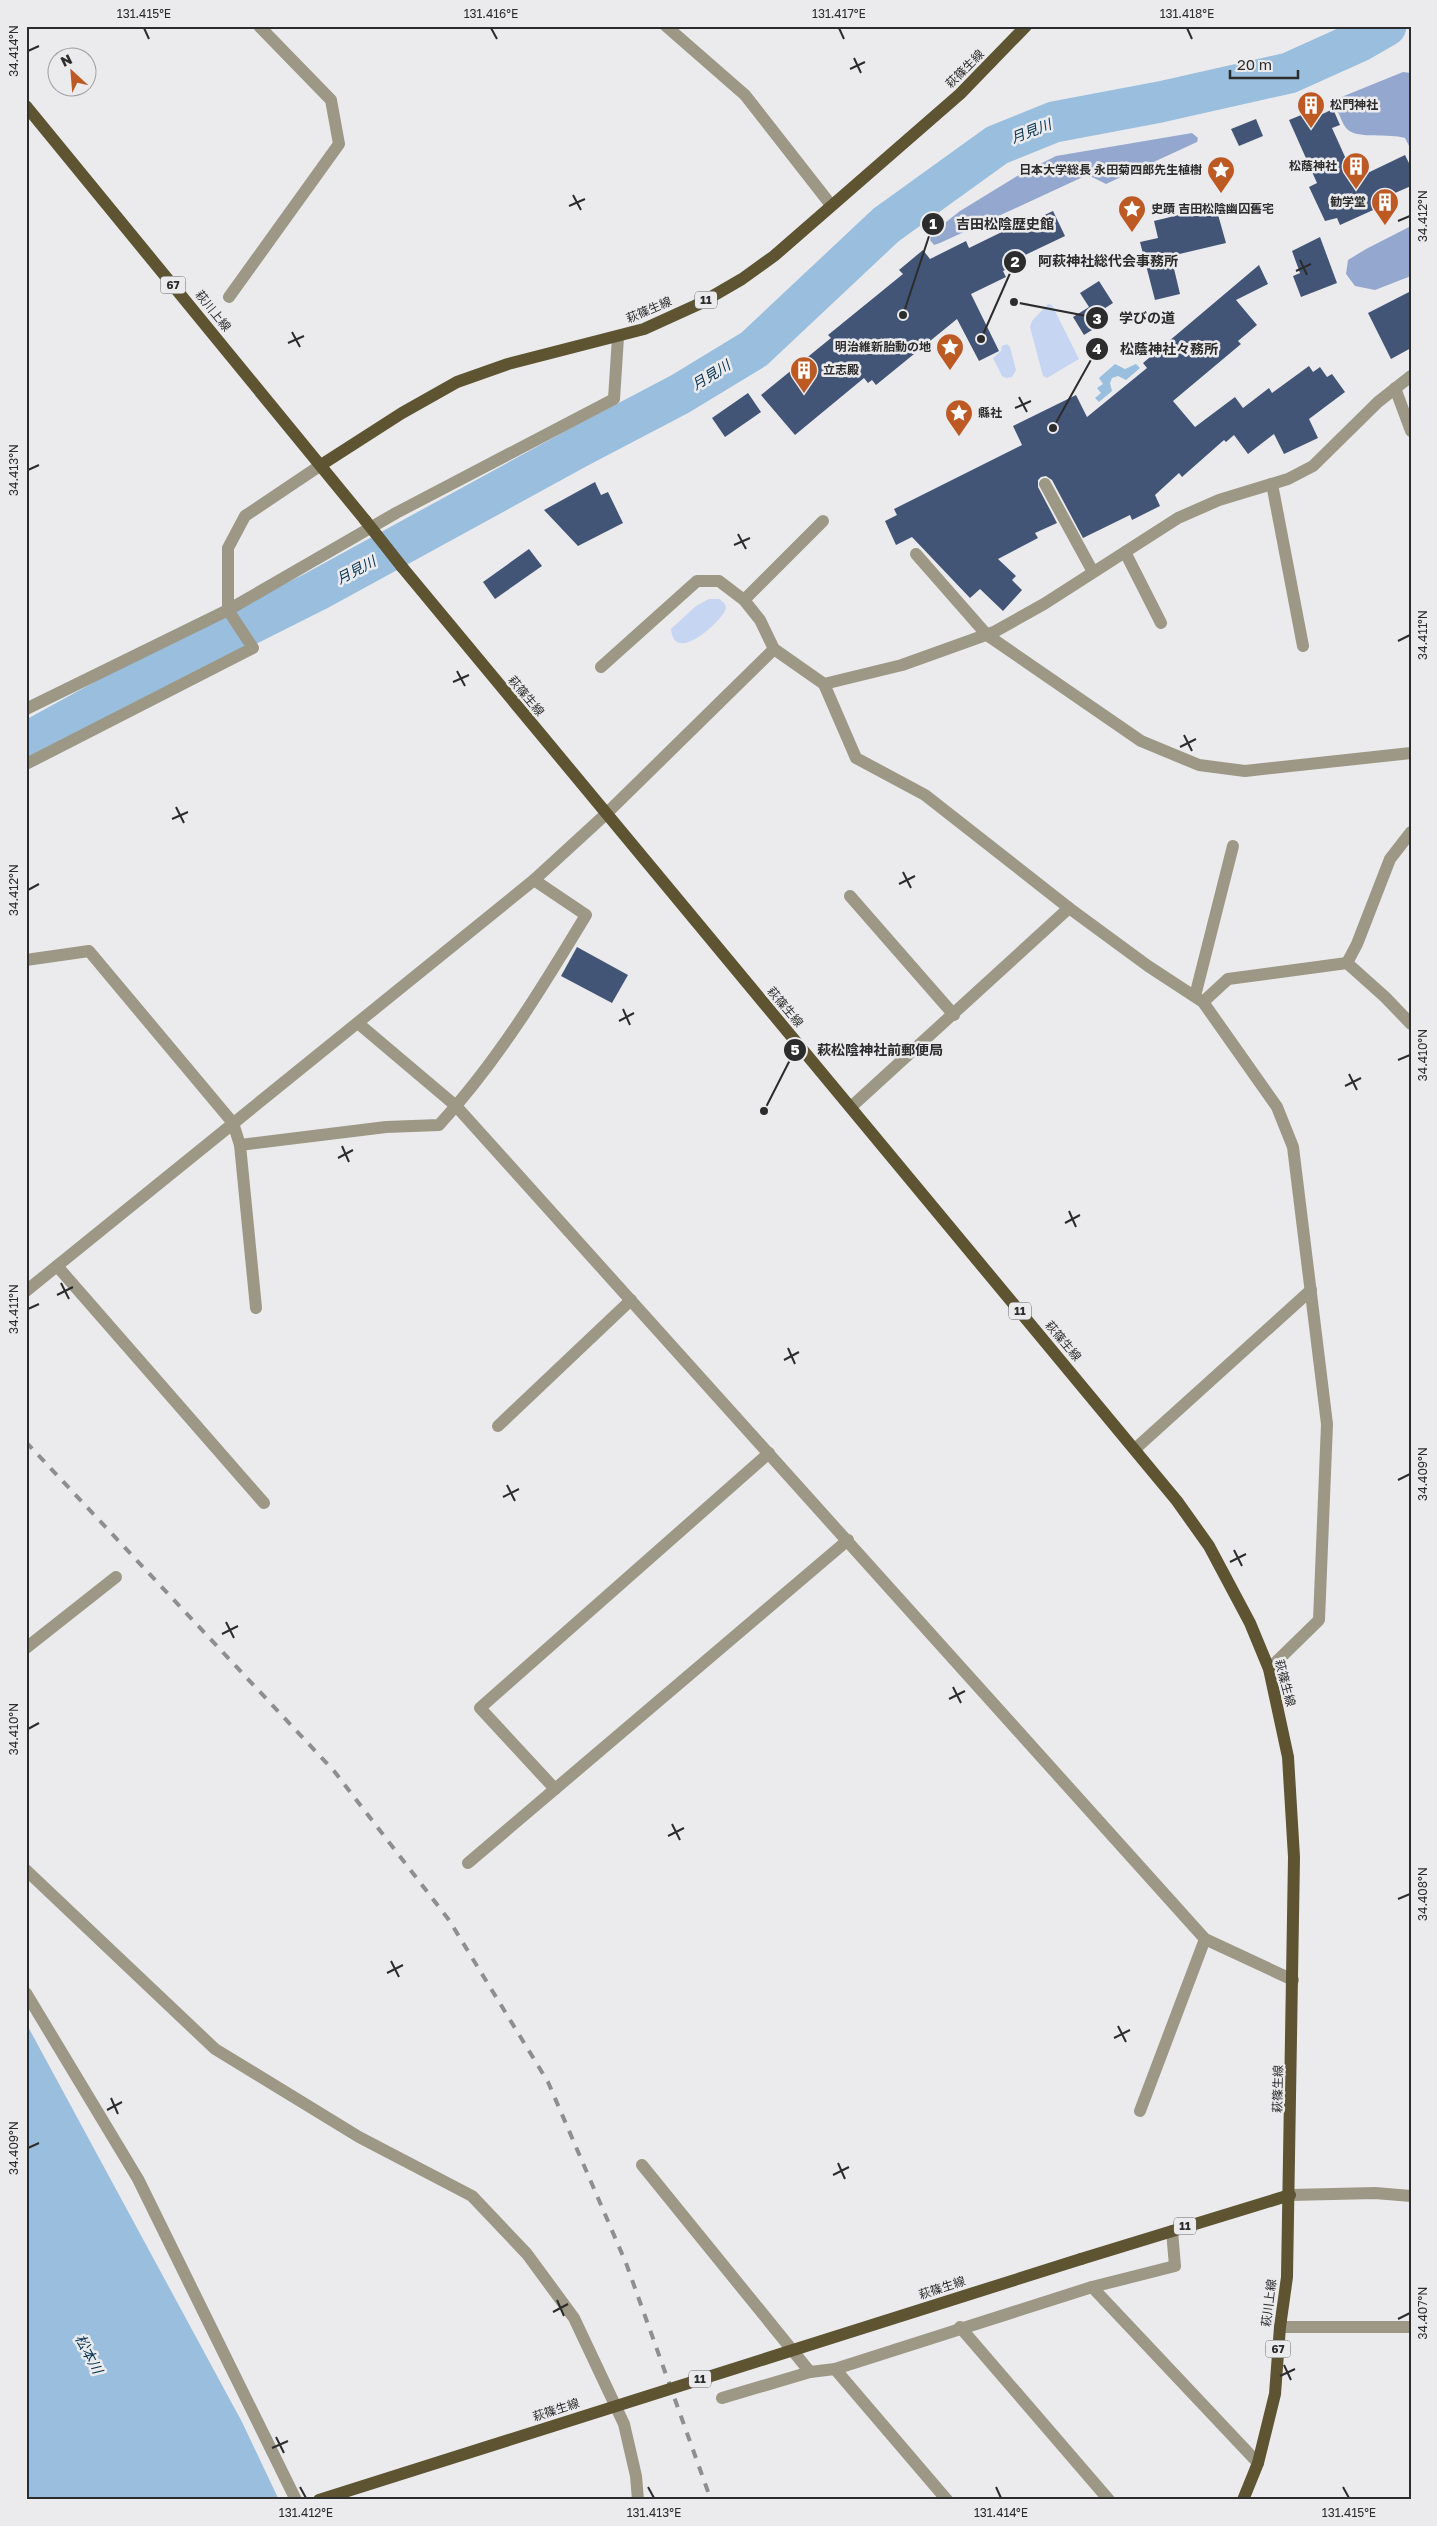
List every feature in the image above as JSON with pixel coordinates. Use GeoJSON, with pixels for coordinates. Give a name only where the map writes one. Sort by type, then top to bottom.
{"type":"FeatureCollection","features":[{"type":"Feature","properties":{"kind":"main road","name":"萩篠生線"},"geometry":{"type":"LineString","coordinates":[[319,2500],[1290,2194],[1294,1857],[1288,1756],[1269,1669],[1250,1623],[1209,1546],[1177,1501],[1135,1449],[606,814],[321,465],[402,413],[457,382],[508,364],[644,329],[699,304],[742,278],[774,256],[960,94],[1026,26]]}},
{"type":"Feature","properties":{"kind":"main road","name":"萩川上線"},"geometry":{"type":"LineString","coordinates":[[26,106],[321,465]]}},
{"type":"Feature","properties":{"kind":"main road","name":"萩川上線"},"geometry":{"type":"LineString","coordinates":[[1243,2500],[1258,2463],[1275,2394],[1286,2277],[1290,2194]]}},
{"type":"Feature","properties":{"kind":"street"},"geometry":{"type":"LineString","coordinates":[[229,297],[339,144],[331,100],[259,26]]}},
{"type":"Feature","properties":{"kind":"street"},"geometry":{"type":"LineString","coordinates":[[666,26],[745,95],[831,205]]}},
{"type":"Feature","properties":{"kind":"street"},"geometry":{"type":"LineString","coordinates":[[26,709],[228,610],[396,513],[614,399],[618,337]]}},
{"type":"Feature","properties":{"kind":"street"},"geometry":{"type":"LineString","coordinates":[[824,684],[902,665],[987,635],[1044,604],[1178,518],[1219,500],[1288,478],[1313,466],[1394,388],[1411,376]]}},
{"type":"Feature","properties":{"kind":"street"},"geometry":{"type":"LineString","coordinates":[[1394,388],[1411,431]]}},
{"type":"Feature","properties":{"kind":"street"},"geometry":{"type":"LineString","coordinates":[[26,764],[253,648],[228,610],[228,548],[245,516],[321,465]]}},
{"type":"Feature","properties":{"kind":"street"},"geometry":{"type":"LineString","coordinates":[[1045,484],[1093,572]]}},
{"type":"Feature","properties":{"kind":"street"},"geometry":{"type":"LineString","coordinates":[[1272,484],[1303,646]]}},
{"type":"Feature","properties":{"kind":"street"},"geometry":{"type":"LineString","coordinates":[[744,600],[823,521]]}},
{"type":"Feature","properties":{"kind":"street"},"geometry":{"type":"LineString","coordinates":[[1126,552],[1161,623]]}},
{"type":"Feature","properties":{"kind":"street"},"geometry":{"type":"LineString","coordinates":[[916,554],[987,635],[1141,741],[1200,764],[1245,771],[1411,753]]}},
{"type":"Feature","properties":{"kind":"street"},"geometry":{"type":"LineString","coordinates":[[601,666],[697,581],[719,581],[744,600],[760,620],[774,649],[824,684],[856,758],[925,795],[1069,908],[1148,966],[1199,999],[1277,1107],[1293,1147],[1327,1424],[1319,1620],[1269,1669]]}},
{"type":"Feature","properties":{"kind":"street"},"geometry":{"type":"LineString","coordinates":[[26,1291],[233,1123],[359,1024],[534,880],[606,814],[774,649]]}},
{"type":"Feature","properties":{"kind":"street"},"geometry":{"type":"LineString","coordinates":[[1347,963],[1357,944],[1390,858],[1411,832]]}},
{"type":"Feature","properties":{"kind":"street"},"geometry":{"type":"LineString","coordinates":[[1199,999],[1233,846]]}},
{"type":"Feature","properties":{"kind":"street"},"geometry":{"type":"LineString","coordinates":[[240,1145],[386,1127],[439,1125],[456,1106],[530,1007],[586,916],[534,880]]}},
{"type":"Feature","properties":{"kind":"street"},"geometry":{"type":"LineString","coordinates":[[850,896],[954,1015]]}},
{"type":"Feature","properties":{"kind":"street"},"geometry":{"type":"LineString","coordinates":[[851,1107],[1069,908]]}},
{"type":"Feature","properties":{"kind":"street"},"geometry":{"type":"LineString","coordinates":[[26,960],[89,951],[233,1123],[240,1145],[256,1308]]}},
{"type":"Feature","properties":{"kind":"street"},"geometry":{"type":"LineString","coordinates":[[1199,999],[1228,979],[1347,963]]}},
{"type":"Feature","properties":{"kind":"street"},"geometry":{"type":"LineString","coordinates":[[1347,963],[1411,1024]]}},
{"type":"Feature","properties":{"kind":"street"},"geometry":{"type":"LineString","coordinates":[[359,1024],[456,1106],[1205,1938],[1293,1980]]}},
{"type":"Feature","properties":{"kind":"street"},"geometry":{"type":"LineString","coordinates":[[57,1266],[264,1503]]}},
{"type":"Feature","properties":{"kind":"street"},"geometry":{"type":"LineString","coordinates":[[1135,1449],[1311,1290]]}},
{"type":"Feature","properties":{"kind":"street"},"geometry":{"type":"LineString","coordinates":[[498,1426],[632,1300]]}},
{"type":"Feature","properties":{"kind":"street"},"geometry":{"type":"LineString","coordinates":[[555,1789],[480,1708],[769,1453]]}},
{"type":"Feature","properties":{"kind":"street"},"geometry":{"type":"LineString","coordinates":[[468,1863],[848,1540]]}},
{"type":"Feature","properties":{"kind":"street"},"geometry":{"type":"LineString","coordinates":[[26,1648],[116,1577]]}},
{"type":"Feature","properties":{"kind":"street"},"geometry":{"type":"LineString","coordinates":[[26,1870],[215,2049],[359,2137],[472,2196],[527,2254],[574,2318],[624,2424],[636,2476],[638,2500]]}},
{"type":"Feature","properties":{"kind":"street"},"geometry":{"type":"LineString","coordinates":[[1140,2111],[1205,1938]]}},
{"type":"Feature","properties":{"kind":"street"},"geometry":{"type":"LineString","coordinates":[[26,1993],[138,2179],[296,2500]]}},
{"type":"Feature","properties":{"kind":"street"},"geometry":{"type":"LineString","coordinates":[[642,2165],[810,2372]]}},
{"type":"Feature","properties":{"kind":"street"},"geometry":{"type":"LineString","coordinates":[[1290,2194],[1353,2192],[1411,2196]]}},
{"type":"Feature","properties":{"kind":"street"},"geometry":{"type":"LineString","coordinates":[[722,2398],[810,2372],[834,2369],[1092,2287],[1175,2266],[1172,2230]]}},
{"type":"Feature","properties":{"kind":"street"},"geometry":{"type":"LineString","coordinates":[[1092,2287],[1258,2463]]}},
{"type":"Feature","properties":{"kind":"street"},"geometry":{"type":"LineString","coordinates":[[1280,2327],[1411,2327]]}},
{"type":"Feature","properties":{"kind":"street"},"geometry":{"type":"LineString","coordinates":[[960,2328],[1109,2500]]}},
{"type":"Feature","properties":{"kind":"street"},"geometry":{"type":"LineString","coordinates":[[834,2369],[947,2500]]}},
{"type":"Feature","properties":{"kind":"shaded area"},"geometry":{"type":"Polygon","coordinates":[[[1403,72],[1411,73],[1411,150],[1405,138],[1366,135],[1353,133],[1348,130],[1342,122],[1335,105],[1339,98],[1403,72]]]}},
{"type":"Feature","properties":{"kind":"shaded area"},"geometry":{"type":"Polygon","coordinates":[[[1192,133],[1198,138],[1197,142],[1106,184],[1092,177],[1085,176],[940,243],[934,245],[930,240],[932,233],[960,211],[1022,173],[1056,156],[1192,133]]]}},
{"type":"Feature","properties":{"kind":"shaded area"},"geometry":{"type":"Polygon","coordinates":[[[1411,226],[1411,276],[1375,290],[1355,286],[1346,274],[1348,260],[1411,226]]]}},
{"type":"Feature","properties":{"kind":"shaded area"},"geometry":{"type":"Polygon","coordinates":[[[1048,304],[1052,305],[1079,359],[1047,378],[1043,376],[1030,327],[1032,321],[1048,304]]]}},
{"type":"Feature","properties":{"kind":"shaded area"},"geometry":{"type":"Polygon","coordinates":[[[1007,344],[1010,347],[1016,370],[1012,377],[1006,378],[1002,376],[993,358],[1001,351],[1002,346],[1007,344]]]}},
{"type":"Feature","properties":{"kind":"shaded area"},"geometry":{"type":"Polygon","coordinates":[[[709,599],[719,599],[725,605],[726,608],[717,621],[709,629],[689,642],[681,643],[674,639],[671,629],[696,606],[709,599]]]}},
{"type":"Feature","properties":{"kind":"water"},"geometry":{"type":"Polygon","coordinates":[[[1115,364],[1125,369],[1136,364],[1140,368],[1126,380],[1118,376],[1112,378],[1110,383],[1112,391],[1099,402],[1095,398],[1101,393],[1097,388],[1103,384],[1099,378],[1115,364]]]}},
{"type":"Feature","properties":{"kind":"water","name":"松本川"},"geometry":{"type":"Polygon","coordinates":[[[26,2023],[242,2422],[279,2500],[26,2500],[26,2023]]]}},
{"type":"Feature","properties":{"kind":"building","name":"松蔭神社"},"geometry":{"type":"Polygon","coordinates":[[[1333,109],[1340,125],[1332,128],[1355,179],[1405,155],[1411,167],[1411,186],[1379,200],[1382,206],[1340,225],[1337,218],[1325,221],[1309,187],[1317,183],[1289,120],[1311,111],[1314,118],[1333,109]]]}},
{"type":"Feature","properties":{"kind":"building"},"geometry":{"type":"Polygon","coordinates":[[[1256,119],[1263,136],[1239,146],[1231,129],[1256,119]]]}},
{"type":"Feature","properties":{"kind":"building"},"geometry":{"type":"Polygon","coordinates":[[[1211,207],[1212,213],[1217,211],[1226,243],[1171,256],[1180,294],[1155,300],[1140,242],[1158,238],[1154,221],[1211,207]]]}},
{"type":"Feature","properties":{"kind":"building"},"geometry":{"type":"Polygon","coordinates":[[[1053,211],[1065,236],[1023,256],[1025,260],[1003,271],[1006,277],[971,294],[999,351],[979,361],[957,319],[876,385],[872,380],[868,383],[864,378],[795,435],[761,395],[831,338],[828,335],[903,274],[899,270],[923,250],[930,259],[966,241],[969,248],[1010,228],[1011,231],[1053,211]]]}},
{"type":"Feature","properties":{"kind":"building"},"geometry":{"type":"Polygon","coordinates":[[[1320,237],[1337,283],[1301,297],[1293,276],[1300,273],[1292,251],[1320,237]]]}},
{"type":"Feature","properties":{"kind":"building"},"geometry":{"type":"Polygon","coordinates":[[[1259,265],[1268,284],[1236,300],[1257,325],[1238,341],[1241,344],[1173,401],[1195,427],[1235,397],[1243,408],[1269,388],[1272,393],[1309,366],[1313,372],[1320,367],[1327,377],[1332,374],[1345,392],[1309,419],[1318,438],[1284,454],[1274,434],[1248,454],[1234,435],[1226,442],[1224,440],[1182,477],[1179,473],[1155,495],[1160,506],[1132,520],[1130,515],[1083,538],[1052,480],[1046,476],[1041,477],[1038,480],[1038,487],[1057,523],[1035,533],[1038,538],[998,559],[1016,576],[1012,580],[1022,590],[1003,611],[980,589],[970,598],[912,537],[896,545],[885,521],[897,515],[894,509],[1022,445],[1013,426],[1076,395],[1087,417],[1147,368],[1143,363],[1259,265]]]}},
{"type":"Feature","properties":{"kind":"building"},"geometry":{"type":"Polygon","coordinates":[[[1099,281],[1113,303],[1099,312],[1105,322],[1084,335],[1073,317],[1089,307],[1080,293],[1099,281]]]}},
{"type":"Feature","properties":{"kind":"building"},"geometry":{"type":"Polygon","coordinates":[[[1411,291],[1411,348],[1391,359],[1368,313],[1411,291]]]}},
{"type":"Feature","properties":{"kind":"building"},"geometry":{"type":"Polygon","coordinates":[[[748,393],[761,412],[725,437],[712,418],[748,393]]]}},
{"type":"Feature","properties":{"kind":"building"},"geometry":{"type":"Polygon","coordinates":[[[595,482],[601,495],[608,492],[623,523],[578,546],[544,510],[595,482]]]}},
{"type":"Feature","properties":{"kind":"building"},"geometry":{"type":"Polygon","coordinates":[[[529,549],[542,566],[495,599],[483,582],[529,549]]]}},
{"type":"Feature","properties":{"kind":"building"},"geometry":{"type":"Polygon","coordinates":[[[577,947],[628,975],[612,1003],[561,976],[577,947]]]}},
{"type":"Feature","properties":{"kind":"waterway","name":"月見川"},"geometry":{"type":"LineString","coordinates":[[26,743],[170,664],[316,591],[680,394],[754,349],[886,225],[997,145],[1054,122],[1160,102],[1289,73],[1360,41],[1386,26]]}},
{"type":"Feature","properties":{"kind":"railway"},"geometry":{"type":"LineString","coordinates":[[26,1442],[334,1771],[449,1920],[548,2082],[626,2263],[711,2500]]}},
{"type":"Feature","properties":{"kind":"place","name":"松門神社"},"geometry":{"type":"Point","coordinates":[1311,129]}},
{"type":"Feature","properties":{"kind":"place","name":"松蔭神社"},"geometry":{"type":"Point","coordinates":[1356,190]}},
{"type":"Feature","properties":{"kind":"place","name":"日本大学総長 永田菊四郎先生植樹"},"geometry":{"type":"Point","coordinates":[1221,194]}},
{"type":"Feature","properties":{"kind":"place","name":"勧学堂"},"geometry":{"type":"Point","coordinates":[1385,226]}},
{"type":"Feature","properties":{"kind":"place","name":"史蹟 吉田松陰幽囚舊宅"},"geometry":{"type":"Point","coordinates":[1132,233]}},
{"type":"Feature","properties":{"kind":"place","name":"学びの道"},"geometry":{"type":"Point","coordinates":[1014,302]}},
{"type":"Feature","properties":{"kind":"place","name":"吉田松陰歴史館"},"geometry":{"type":"Point","coordinates":[903,315]}},
{"type":"Feature","properties":{"kind":"place","name":"阿萩神社総代会事務所"},"geometry":{"type":"Point","coordinates":[981,339]}},
{"type":"Feature","properties":{"kind":"place","name":"明治維新胎動の地"},"geometry":{"type":"Point","coordinates":[950,371]}},
{"type":"Feature","properties":{"kind":"place","name":"立志殿"},"geometry":{"type":"Point","coordinates":[804,394]}},
{"type":"Feature","properties":{"kind":"place","name":"松蔭神社々務所"},"geometry":{"type":"Point","coordinates":[1053,428]}},
{"type":"Feature","properties":{"kind":"place","name":"縣社"},"geometry":{"type":"Point","coordinates":[959,437]}},
{"type":"Feature","properties":{"kind":"place","name":"萩松陰神社前郵便局"},"geometry":{"type":"Point","coordinates":[764,1111]}}]}
